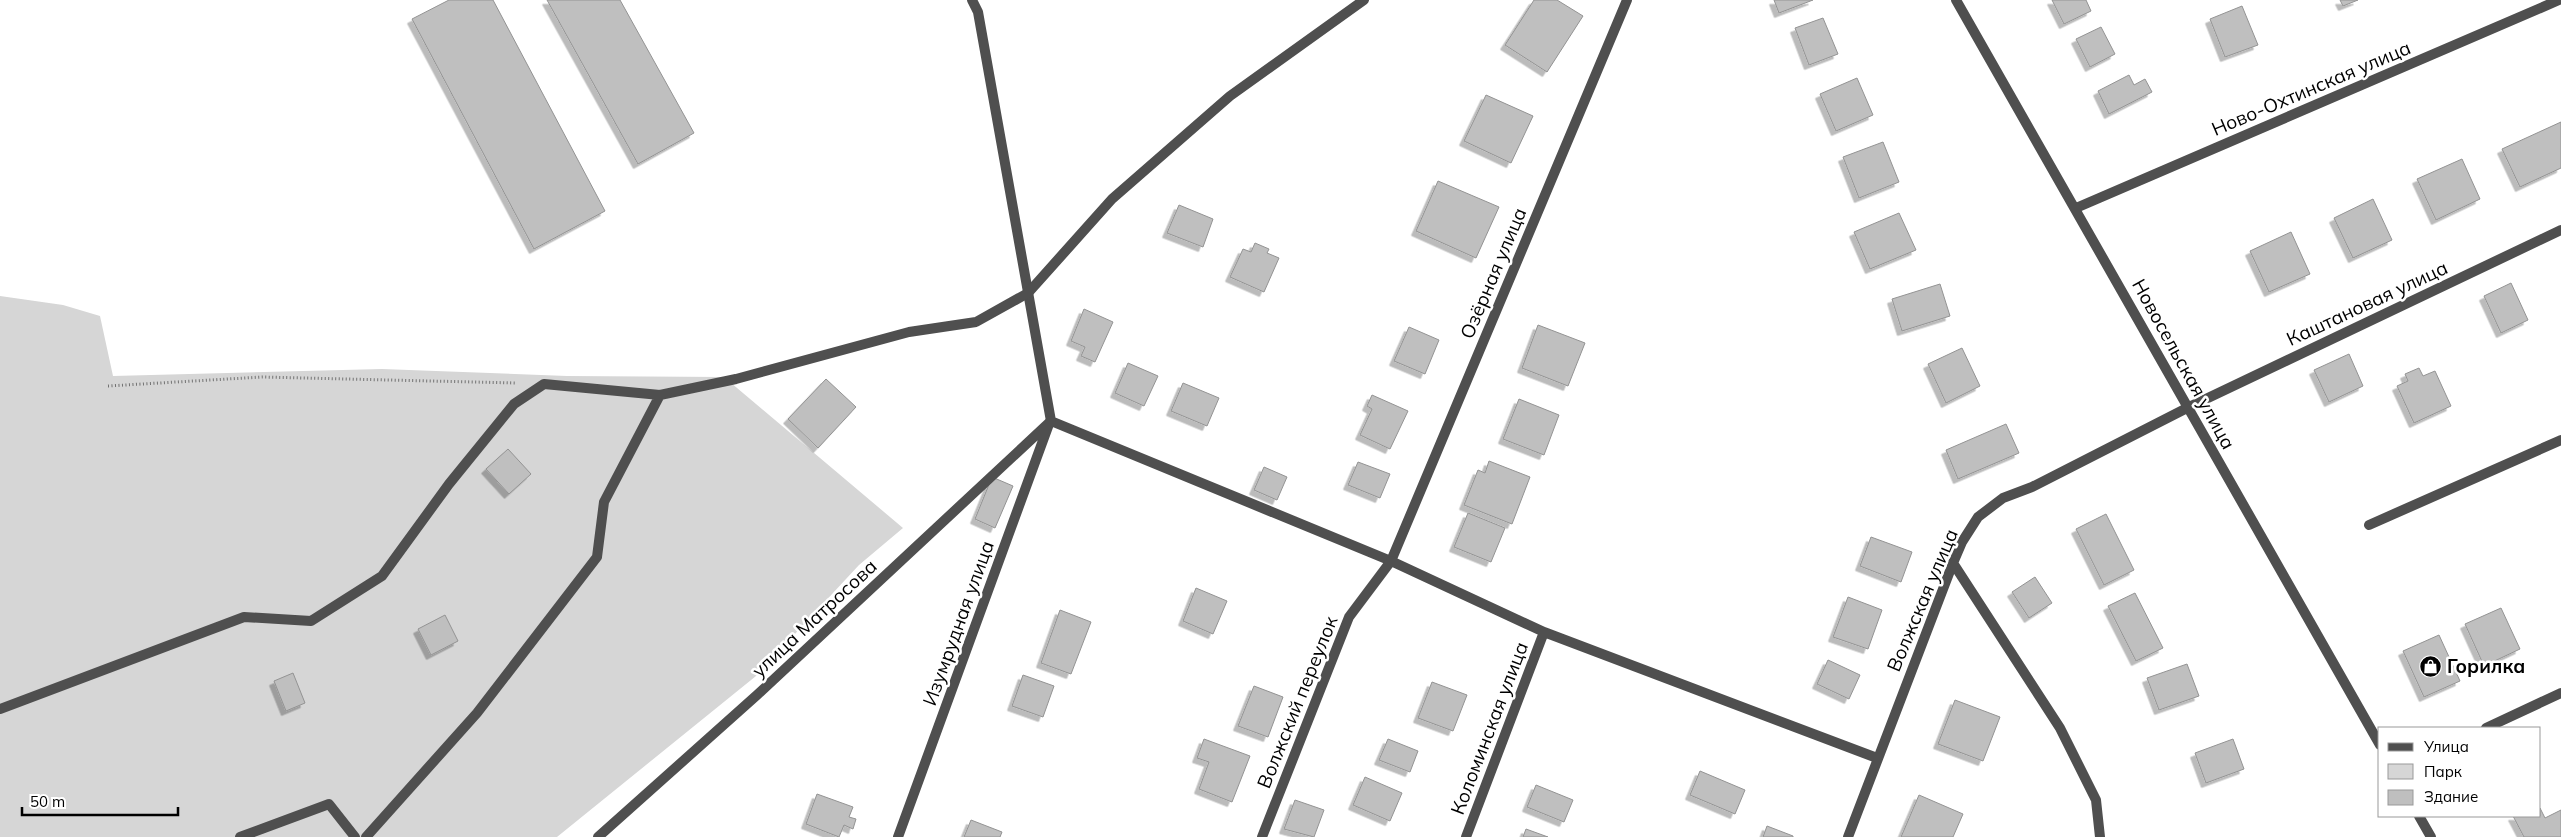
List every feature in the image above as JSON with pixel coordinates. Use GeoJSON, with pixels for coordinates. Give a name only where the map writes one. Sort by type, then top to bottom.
{"type":"FeatureCollection","features":[{"type":"Feature","properties":{"kind":"street"},"geometry":{"type":"LineString","coordinates":[[972,0],[978,12],[1051,421],[1391,560],[1544,632],[1877,758]]}},
{"type":"Feature","properties":{"kind":"street"},"geometry":{"type":"LineString","coordinates":[[0,709],[244,618],[311,621],[382,576],[449,484],[514,404],[544,384],[660,395],[736,380],[909,332],[976,322],[1028,293],[1112,199],[1215,109],[1364,0]]}},
{"type":"Feature","properties":{"kind":"street","name":"Озёрная улица"},"geometry":{"type":"LineString","coordinates":[[1391,560],[1627,0]]}},
{"type":"Feature","properties":{"kind":"street","name":"Новосельская улица"},"geometry":{"type":"LineString","coordinates":[[1956,0],[2378,741]]}},
{"type":"Feature","properties":{"kind":"street","name":"Ново-Охтинская улица"},"geometry":{"type":"LineString","coordinates":[[2076,208],[2559,0]]}},
{"type":"Feature","properties":{"kind":"street","name":"Каштановая улица"},"geometry":{"type":"LineString","coordinates":[[2189,407],[2561,230]]}},
{"type":"Feature","properties":{"kind":"street"},"geometry":{"type":"LineString","coordinates":[[366,837],[477,712],[597,557],[604,502],[660,395]]}},
{"type":"Feature","properties":{"kind":"street","name":"Волжская улица"},"geometry":{"type":"LineString","coordinates":[[1848,837],[1953,563],[1962,542],[1978,517],[2002,498],[2032,486],[2189,407]]}},
{"type":"Feature","properties":{"kind":"street","name":"улица Матросова"},"geometry":{"type":"LineString","coordinates":[[598,837],[757,695],[1051,421]]}},
{"type":"Feature","properties":{"kind":"street","name":"Изумрудная улица"},"geometry":{"type":"LineString","coordinates":[[898,837],[1051,421]]}},
{"type":"Feature","properties":{"kind":"street"},"geometry":{"type":"LineString","coordinates":[[2369,525],[2561,440]]}},
{"type":"Feature","properties":{"kind":"street","name":"Волжский переулок"},"geometry":{"type":"LineString","coordinates":[[1262,837],[1349,617],[1391,560]]}},
{"type":"Feature","properties":{"kind":"street"},"geometry":{"type":"LineString","coordinates":[[1953,563],[2060,728],[2096,800],[2100,837]]}},
{"type":"Feature","properties":{"kind":"street","name":"Коломинская улица"},"geometry":{"type":"LineString","coordinates":[[1466,837],[1544,632]]}},
{"type":"Feature","properties":{"kind":"street"},"geometry":{"type":"LineString","coordinates":[[2488,727],[2561,693]]}},
{"type":"Feature","properties":{"kind":"street"},"geometry":{"type":"LineString","coordinates":[[240,837],[329,804],[356,837]]}},
{"type":"Feature","properties":{"kind":"street"},"geometry":{"type":"LineString","coordinates":[[2420,817],[2431,837]]}},
{"type":"Feature","properties":{"kind":"path"},"geometry":{"type":"LineString","coordinates":[[108,386],[262,377],[544,384]]}},
{"type":"Feature","properties":{"kind":"green space"},"geometry":{"type":"Polygon","coordinates":[[[0,296],[63,305],[100,316],[113,376],[382,369],[567,376],[724,377],[903,528],[859,565],[756,676],[557,837],[0,837],[0,296]]]}},
{"type":"Feature","properties":{"kind":"building"},"geometry":{"type":"Polygon","coordinates":[[[449,0],[493,0],[605,211],[534,249],[412,19],[449,0]]]}},
{"type":"Feature","properties":{"kind":"building"},"geometry":{"type":"Polygon","coordinates":[[[547,0],[620,0],[694,133],[638,164],[547,0]]]}},
{"type":"Feature","properties":{"kind":"building"},"geometry":{"type":"Polygon","coordinates":[[[1534,0],[1557,0],[1583,16],[1547,72],[1505,45],[1534,0]]]}},
{"type":"Feature","properties":{"kind":"building"},"geometry":{"type":"Polygon","coordinates":[[[1774,0],[1813,0],[1779,13],[1774,0]]]}},
{"type":"Feature","properties":{"kind":"building"},"geometry":{"type":"Polygon","coordinates":[[[2052,0],[2086,0],[2091,11],[2064,24],[2052,0]]]}},
{"type":"Feature","properties":{"kind":"building"},"geometry":{"type":"Polygon","coordinates":[[[2340,0],[2358,0],[2343,6],[2340,0]]]}},
{"type":"Feature","properties":{"kind":"building"},"geometry":{"type":"Polygon","coordinates":[[[2242,6],[2258,45],[2225,57],[2210,19],[2242,6]]]}},
{"type":"Feature","properties":{"kind":"building"},"geometry":{"type":"Polygon","coordinates":[[[1823,18],[1838,54],[1809,65],[1795,28],[1823,18]]]}},
{"type":"Feature","properties":{"kind":"building"},"geometry":{"type":"Polygon","coordinates":[[[2101,27],[2115,54],[2090,67],[2076,39],[2101,27]]]}},
{"type":"Feature","properties":{"kind":"building"},"geometry":{"type":"Polygon","coordinates":[[[2129,75],[2134,85],[2145,79],[2152,92],[2109,114],[2098,91],[2129,75]]]}},
{"type":"Feature","properties":{"kind":"building"},"geometry":{"type":"Polygon","coordinates":[[[1857,78],[1873,115],[1836,131],[1820,94],[1857,78]]]}},
{"type":"Feature","properties":{"kind":"building"},"geometry":{"type":"Polygon","coordinates":[[[1486,95],[1533,116],[1511,163],[1464,141],[1486,95]]]}},
{"type":"Feature","properties":{"kind":"building"},"geometry":{"type":"Polygon","coordinates":[[[2561,122],[2561,168],[2520,187],[2502,149],[2561,122]]]}},
{"type":"Feature","properties":{"kind":"building"},"geometry":{"type":"Polygon","coordinates":[[[1883,142],[1899,182],[1859,198],[1843,157],[1883,142]]]}},
{"type":"Feature","properties":{"kind":"building"},"geometry":{"type":"Polygon","coordinates":[[[2462,159],[2480,199],[2436,220],[2417,179],[2462,159]]]}},
{"type":"Feature","properties":{"kind":"building"},"geometry":{"type":"Polygon","coordinates":[[[1438,181],[1499,207],[1476,258],[1416,231],[1438,181]]]}},
{"type":"Feature","properties":{"kind":"building"},"geometry":{"type":"Polygon","coordinates":[[[2373,199],[2392,240],[2353,258],[2334,218],[2373,199]]]}},
{"type":"Feature","properties":{"kind":"building"},"geometry":{"type":"Polygon","coordinates":[[[1179,205],[1213,219],[1203,247],[1167,233],[1179,205]]]}},
{"type":"Feature","properties":{"kind":"building"},"geometry":{"type":"Polygon","coordinates":[[[1899,213],[1916,250],[1870,269],[1854,232],[1899,213]]]}},
{"type":"Feature","properties":{"kind":"building"},"geometry":{"type":"Polygon","coordinates":[[[2291,232],[2310,274],[2269,292],[2250,251],[2291,232]]]}},
{"type":"Feature","properties":{"kind":"building"},"geometry":{"type":"Polygon","coordinates":[[[1255,243],[1269,249],[1267,253],[1279,258],[1264,292],[1230,277],[1243,249],[1251,252],[1255,243]]]}},
{"type":"Feature","properties":{"kind":"building"},"geometry":{"type":"Polygon","coordinates":[[[2511,283],[2528,320],[2501,333],[2484,296],[2511,283]]]}},
{"type":"Feature","properties":{"kind":"building"},"geometry":{"type":"Polygon","coordinates":[[[1940,284],[1950,316],[1902,331],[1892,299],[1940,284]]]}},
{"type":"Feature","properties":{"kind":"building"},"geometry":{"type":"Polygon","coordinates":[[[1084,309],[1113,322],[1095,362],[1081,356],[1085,347],[1071,341],[1084,309]]]}},
{"type":"Feature","properties":{"kind":"building"},"geometry":{"type":"Polygon","coordinates":[[[1538,325],[1585,343],[1568,386],[1522,368],[1538,325]]]}},
{"type":"Feature","properties":{"kind":"building"},"geometry":{"type":"Polygon","coordinates":[[[1409,327],[1439,340],[1425,374],[1394,361],[1409,327]]]}},
{"type":"Feature","properties":{"kind":"building"},"geometry":{"type":"Polygon","coordinates":[[[1962,348],[1980,386],[1946,403],[1928,364],[1962,348]]]}},
{"type":"Feature","properties":{"kind":"building"},"geometry":{"type":"Polygon","coordinates":[[[2349,354],[2363,386],[2329,402],[2314,370],[2349,354]]]}},
{"type":"Feature","properties":{"kind":"building"},"geometry":{"type":"Polygon","coordinates":[[[1128,363],[1158,376],[1144,406],[1115,393],[1128,363]]]}},
{"type":"Feature","properties":{"kind":"building"},"geometry":{"type":"Polygon","coordinates":[[[2419,368],[2423,376],[2435,371],[2451,406],[2414,423],[2397,386],[2408,381],[2405,374],[2419,368]]]}},
{"type":"Feature","properties":{"kind":"building"},"geometry":{"type":"Polygon","coordinates":[[[826,379],[856,407],[818,448],[788,419],[826,379]]]}},
{"type":"Feature","properties":{"kind":"building"},"geometry":{"type":"Polygon","coordinates":[[[1183,383],[1219,398],[1207,426],[1171,411],[1183,383]]]}},
{"type":"Feature","properties":{"kind":"building"},"geometry":{"type":"Polygon","coordinates":[[[1372,395],[1408,411],[1390,449],[1360,435],[1372,409],[1367,406],[1372,395]]]}},
{"type":"Feature","properties":{"kind":"building"},"geometry":{"type":"Polygon","coordinates":[[[1519,399],[1559,415],[1544,455],[1503,439],[1519,399]]]}},
{"type":"Feature","properties":{"kind":"building"},"geometry":{"type":"Polygon","coordinates":[[[2006,424],[2019,453],[1958,479],[1946,450],[2006,424]]]}},
{"type":"Feature","properties":{"kind":"building"},"geometry":{"type":"Polygon","coordinates":[[[508,449],[531,474],[509,494],[486,469],[508,449]]]}},
{"type":"Feature","properties":{"kind":"building"},"geometry":{"type":"Polygon","coordinates":[[[1489,461],[1530,477],[1512,524],[1464,505],[1478,470],[1485,473],[1489,461]]]}},
{"type":"Feature","properties":{"kind":"building"},"geometry":{"type":"Polygon","coordinates":[[[1358,462],[1390,474],[1380,498],[1348,485],[1358,462]]]}},
{"type":"Feature","properties":{"kind":"building"},"geometry":{"type":"Polygon","coordinates":[[[1264,467],[1287,477],[1277,500],[1254,490],[1264,467]]]}},
{"type":"Feature","properties":{"kind":"building"},"geometry":{"type":"Polygon","coordinates":[[[992,477],[1013,486],[995,528],[975,519],[992,477]]]}},
{"type":"Feature","properties":{"kind":"building"},"geometry":{"type":"Polygon","coordinates":[[[1468,513],[1505,528],[1491,562],[1454,547],[1468,513]]]}},
{"type":"Feature","properties":{"kind":"building"},"geometry":{"type":"Polygon","coordinates":[[[2106,514],[2134,570],[2104,585],[2076,529],[2106,514]]]}},
{"type":"Feature","properties":{"kind":"building"},"geometry":{"type":"Polygon","coordinates":[[[1871,537],[1912,552],[1901,582],[1860,566],[1871,537]]]}},
{"type":"Feature","properties":{"kind":"building"},"geometry":{"type":"Polygon","coordinates":[[[2035,577],[2052,603],[2029,618],[2012,592],[2035,577]]]}},
{"type":"Feature","properties":{"kind":"building"},"geometry":{"type":"Polygon","coordinates":[[[1196,588],[1227,601],[1213,634],[1183,621],[1196,588]]]}},
{"type":"Feature","properties":{"kind":"building"},"geometry":{"type":"Polygon","coordinates":[[[2135,593],[2163,648],[2136,661],[2108,606],[2135,593]]]}},
{"type":"Feature","properties":{"kind":"building"},"geometry":{"type":"Polygon","coordinates":[[[1848,597],[1882,610],[1868,649],[1833,637],[1848,597]]]}},
{"type":"Feature","properties":{"kind":"building"},"geometry":{"type":"Polygon","coordinates":[[[2501,608],[2520,649],[2484,666],[2465,624],[2501,608]]]}},
{"type":"Feature","properties":{"kind":"building"},"geometry":{"type":"Polygon","coordinates":[[[1060,610],[1091,622],[1071,674],[1041,663],[1060,610]]]}},
{"type":"Feature","properties":{"kind":"building"},"geometry":{"type":"Polygon","coordinates":[[[445,615],[458,641],[431,655],[418,629],[445,615]]]}},
{"type":"Feature","properties":{"kind":"building","name":"Горилка"},"geometry":{"type":"Polygon","coordinates":[[[2439,635],[2460,681],[2424,697],[2403,651],[2439,635]]]}},
{"type":"Feature","properties":{"kind":"building"},"geometry":{"type":"Polygon","coordinates":[[[1828,660],[1860,675],[1849,699],[1817,684],[1828,660]]]}},
{"type":"Feature","properties":{"kind":"building"},"geometry":{"type":"Polygon","coordinates":[[[2187,664],[2199,696],[2159,710],[2147,678],[2187,664]]]}},
{"type":"Feature","properties":{"kind":"building"},"geometry":{"type":"Polygon","coordinates":[[[293,673],[305,703],[286,711],[274,681],[293,673]]]}},
{"type":"Feature","properties":{"kind":"building"},"geometry":{"type":"Polygon","coordinates":[[[1023,675],[1054,686],[1043,717],[1012,706],[1023,675]]]}},
{"type":"Feature","properties":{"kind":"building"},"geometry":{"type":"Polygon","coordinates":[[[1432,682],[1467,695],[1453,731],[1418,718],[1432,682]]]}},
{"type":"Feature","properties":{"kind":"building"},"geometry":{"type":"Polygon","coordinates":[[[1254,686],[1283,697],[1268,737],[1238,726],[1254,686]]]}},
{"type":"Feature","properties":{"kind":"building"},"geometry":{"type":"Polygon","coordinates":[[[1955,700],[2000,717],[1983,761],[1938,744],[1955,700]]]}},
{"type":"Feature","properties":{"kind":"building"},"geometry":{"type":"Polygon","coordinates":[[[1204,739],[1250,756],[1232,802],[1199,789],[1209,762],[1197,758],[1204,739]]]}},
{"type":"Feature","properties":{"kind":"building"},"geometry":{"type":"Polygon","coordinates":[[[1388,739],[1418,751],[1410,772],[1379,760],[1388,739]]]}},
{"type":"Feature","properties":{"kind":"building"},"geometry":{"type":"Polygon","coordinates":[[[2233,739],[2244,769],[2206,783],[2195,753],[2233,739]]]}},
{"type":"Feature","properties":{"kind":"building"},"geometry":{"type":"Polygon","coordinates":[[[1700,771],[1745,790],[1735,814],[1690,795],[1700,771]]]}},
{"type":"Feature","properties":{"kind":"building"},"geometry":{"type":"Polygon","coordinates":[[[1365,777],[1402,793],[1390,821],[1353,805],[1365,777]]]}},
{"type":"Feature","properties":{"kind":"building"},"geometry":{"type":"Polygon","coordinates":[[[1536,785],[1573,800],[1564,822],[1527,807],[1536,785]]]}},
{"type":"Feature","properties":{"kind":"building"},"geometry":{"type":"Polygon","coordinates":[[[817,794],[853,807],[849,817],[856,819],[853,829],[844,825],[839,837],[806,824],[817,794]]]}},
{"type":"Feature","properties":{"kind":"building"},"geometry":{"type":"Polygon","coordinates":[[[1919,795],[1963,814],[1953,837],[1901,837],[1919,795]]]}},
{"type":"Feature","properties":{"kind":"building"},"geometry":{"type":"Polygon","coordinates":[[[1295,800],[1324,810],[1314,837],[1284,829],[1295,800]]]}},
{"type":"Feature","properties":{"kind":"building"},"geometry":{"type":"Polygon","coordinates":[[[2541,810],[2545,818],[2561,810],[2561,837],[2524,837],[2514,817],[2541,817],[2541,810]]]}},
{"type":"Feature","properties":{"kind":"building"},"geometry":{"type":"Polygon","coordinates":[[[971,820],[1002,832],[1000,837],[964,837],[971,820]]]}},
{"type":"Feature","properties":{"kind":"building"},"geometry":{"type":"Polygon","coordinates":[[[1767,826],[1793,836],[1793,837],[1763,837],[1767,826]]]}},
{"type":"Feature","properties":{"kind":"building"},"geometry":{"type":"Polygon","coordinates":[[[1526,829],[1548,837],[1523,837],[1526,829]]]}},
{"type":"Feature","properties":{"kind":"place","name":"Горилка"},"geometry":{"type":"Point","coordinates":[2431,666]}}]}
